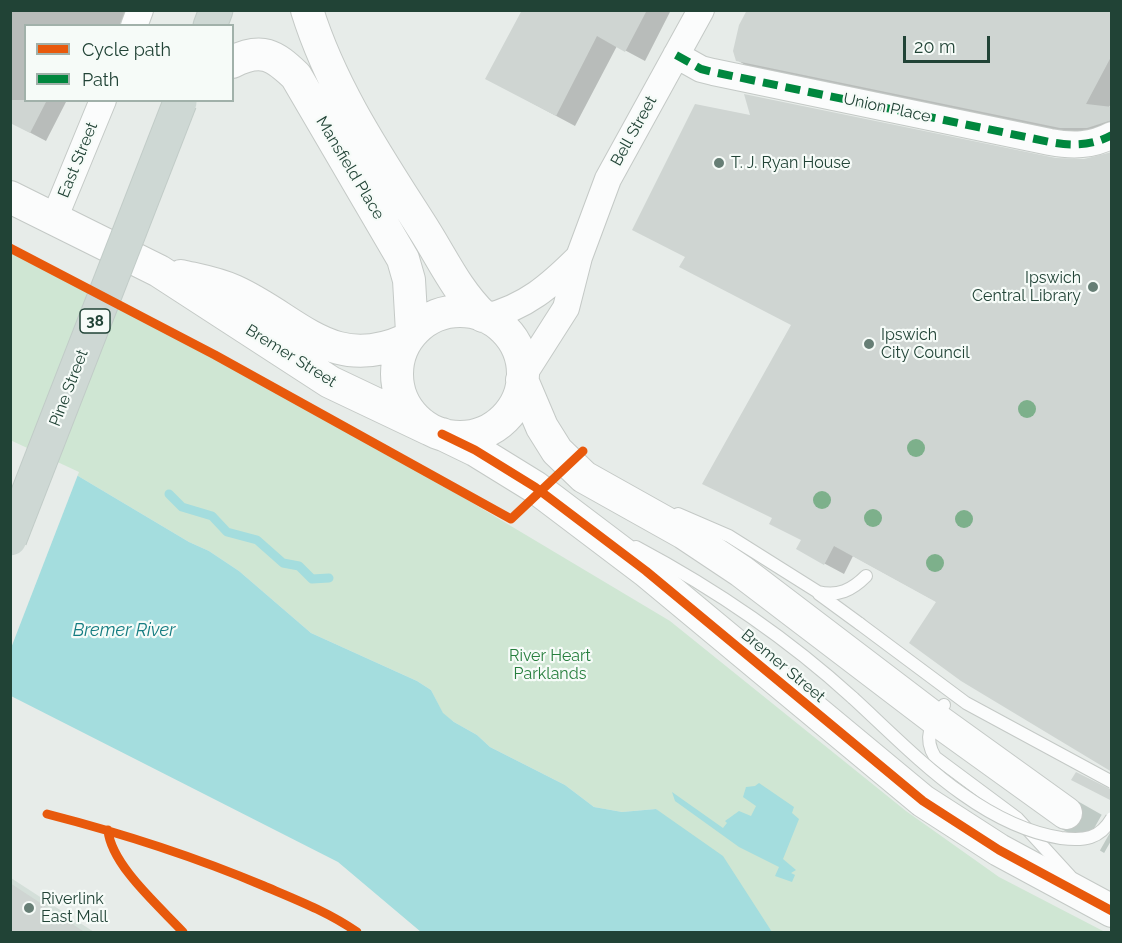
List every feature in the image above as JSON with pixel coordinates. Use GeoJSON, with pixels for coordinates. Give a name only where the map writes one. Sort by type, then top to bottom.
{"type":"FeatureCollection","features":[{"type":"Feature","properties":{"kind":"main road","name":"Pine Street"},"geometry":{"type":"LineString","coordinates":[[10,539],[181,102]]}},
{"type":"Feature","properties":{"kind":"street","name":"Mansfield Place"},"geometry":{"type":"LineString","coordinates":[[307,10],[331,70],[363,132],[458,288],[484,316]]}},
{"type":"Feature","properties":{"kind":"street","name":"Bell Street"},"geometry":{"type":"LineString","coordinates":[[522,379],[566,308],[579,257],[608,178],[701,10]]}},
{"type":"Feature","properties":{"kind":"street","name":"Mansfield Place"},"geometry":{"type":"LineString","coordinates":[[234,61],[255,54],[268,54],[279,59],[296,76],[403,260],[409,280],[410,336]]}},
{"type":"Feature","properties":{"kind":"street","name":"Union Place"},"geometry":{"type":"LineString","coordinates":[[676,55],[701,69],[713,72],[1050,142],[1073,146],[1106,138]]}},
{"type":"Feature","properties":{"kind":"street","name":"East Street"},"geometry":{"type":"LineString","coordinates":[[54,219],[102,102]]}},
{"type":"Feature","properties":{"kind":"street","name":"Bremer Street"},"geometry":{"type":"LineString","coordinates":[[10,197],[159,271],[322,377],[496,462],[551,499],[646,571],[923,801],[999,850],[1105,908]]}},
{"type":"Feature","properties":{"kind":"street","name":"Bell Street"},"geometry":{"type":"LineString","coordinates":[[484,316],[508,311],[532,299],[579,257]]}},
{"type":"Feature","properties":{"kind":"street","name":"Bremer Street"},"geometry":{"type":"LineString","coordinates":[[159,271],[233,290],[338,349],[376,351],[410,336]]}},
{"type":"Feature","properties":{"kind":"street"},"geometry":{"type":"LineString","coordinates":[[522,379],[512,409],[490,429],[467,436],[436,432],[406,408],[398,389],[398,358],[410,336],[440,314],[461,311],[484,316],[502,327],[513,342],[521,359],[522,379],[542,427],[557,451],[584,477],[614,496],[684,533],[741,571],[939,711],[1066,813]]}},
{"type":"Feature","properties":{"kind":"lane"},"geometry":{"type":"LineString","coordinates":[[614,496],[680,515],[729,536],[818,592],[838,594],[854,587],[866,576]]}},
{"type":"Feature","properties":{"kind":"lane"},"geometry":{"type":"LineString","coordinates":[[551,499],[736,604],[787,640],[942,777],[969,797],[1022,827],[1058,837],[1087,839],[1102,832],[1112,818]]}},
{"type":"Feature","properties":{"kind":"lane"},"geometry":{"type":"LineString","coordinates":[[806,585],[966,703],[1112,782]]}},
{"type":"Feature","properties":{"kind":"lane"},"geometry":{"type":"LineString","coordinates":[[939,711],[929,734],[929,744],[935,757],[1017,818],[1105,908]]}},
{"type":"Feature","properties":{"kind":"shaded area","name":"Riverlink East Mall"},"geometry":{"type":"Polygon","coordinates":[[[11,878],[94,932],[11,932],[11,878]]]}},
{"type":"Feature","properties":{"kind":"green space","name":"River Heart Parklands"},"geometry":{"type":"Polygon","coordinates":[[[10,248],[215,355],[387,452],[670,621],[906,811],[999,877],[1105,932],[772,932],[656,809],[622,812],[594,807],[565,785],[490,747],[477,735],[454,722],[443,714],[431,690],[417,681],[311,633],[239,571],[209,551],[189,542],[63,467],[11,443],[10,248]]]}},
{"type":"Feature","properties":{"kind":"water","name":"Bremer River"},"geometry":{"type":"Polygon","coordinates":[[[10,443],[63,467],[189,542],[209,551],[239,571],[311,633],[417,681],[431,690],[443,713],[454,722],[477,735],[490,747],[565,785],[594,807],[622,812],[656,809],[723,856],[772,932],[421,932],[338,862],[11,696],[10,443]]]}},
{"type":"Feature","properties":{"kind":"water"},"geometry":{"type":"Polygon","coordinates":[[[759,783],[794,807],[792,813],[799,819],[783,859],[796,870],[791,873],[795,875],[792,882],[775,876],[779,867],[739,847],[675,801],[672,792],[723,828],[727,823],[725,821],[739,811],[751,816],[756,806],[743,797],[746,787],[759,783]]]}},
{"type":"Feature","properties":{"kind":"pier"},"geometry":{"type":"Polygon","coordinates":[[[10,440],[79,472],[11,648],[10,440]]]}},
{"type":"Feature","properties":{"kind":"building"},"geometry":{"type":"Polygon","coordinates":[[[522,10],[647,10],[625,52],[597,36],[556,116],[485,79],[522,10]]]}},
{"type":"Feature","properties":{"kind":"building"},"geometry":{"type":"Polygon","coordinates":[[[747,10],[1112,10],[1112,55],[1086,104],[1112,107],[1112,120],[1087,128],[1060,128],[736,61],[733,51],[739,25],[747,10]]]}},
{"type":"Feature","properties":{"kind":"building"},"geometry":{"type":"Polygon","coordinates":[[[744,94],[1056,158],[1084,159],[1112,152],[1112,772],[961,681],[909,643],[936,602],[834,546],[824,565],[796,549],[801,540],[769,524],[772,518],[702,484],[791,325],[679,267],[685,257],[632,230],[695,104],[750,115],[744,94]]]}},
{"type":"Feature","properties":{"kind":"building"},"geometry":{"type":"Polygon","coordinates":[[[10,100],[46,102],[30,133],[10,123],[10,100]]]}},
{"type":"Feature","properties":{"kind":"building"},"geometry":{"type":"Polygon","coordinates":[[[1076,772],[1112,790],[1112,801],[1071,780],[1076,772]]]}},
{"type":"Feature","properties":{"kind":"building","name":"Riverlink East Mall"},"geometry":{"type":"Polygon","coordinates":[[[10,883],[86,933],[10,933],[10,883]]]}},
{"type":"Feature","properties":{"kind":"waterway"},"geometry":{"type":"LineString","coordinates":[[169,494],[182,507],[212,516],[227,532],[257,540],[283,563],[299,566],[312,579],[329,578]]}},
{"type":"Feature","properties":{"kind":"tunnel"},"geometry":{"type":"LineString","coordinates":[[1066,813],[1112,839]]}},
{"type":"Feature","properties":{"kind":"marked path"},"geometry":{"type":"LineString","coordinates":[[676,55],[701,69],[713,72],[1050,142],[1082,144],[1112,135]]}},
{"type":"Feature","properties":{"kind":"cycle path"},"geometry":{"type":"LineString","coordinates":[[10,248],[215,355],[511,519],[583,451]]}},
{"type":"Feature","properties":{"kind":"cycle path"},"geometry":{"type":"LineString","coordinates":[[442,434],[475,450],[535,487],[646,571],[923,801],[999,850],[1112,911]]}},
{"type":"Feature","properties":{"kind":"cycle path"},"geometry":{"type":"LineString","coordinates":[[47,814],[129,837],[211,865],[312,907],[357,932]]}},
{"type":"Feature","properties":{"kind":"cycle path"},"geometry":{"type":"LineString","coordinates":[[108,830],[111,843],[127,871],[183,932]]}},
{"type":"Feature","properties":{"kind":"place","name":"T. J. Ryan House"},"geometry":{"type":"Point","coordinates":[719,163]}},
{"type":"Feature","properties":{"kind":"place","name":"Ipswich Central Library"},"geometry":{"type":"Point","coordinates":[1093,287]}},
{"type":"Feature","properties":{"kind":"place","name":"Ipswich City Council"},"geometry":{"type":"Point","coordinates":[869,344]}},
{"type":"Feature","properties":{"kind":"place","name":"Riverlink East Mall"},"geometry":{"type":"Point","coordinates":[29,908]}}]}
